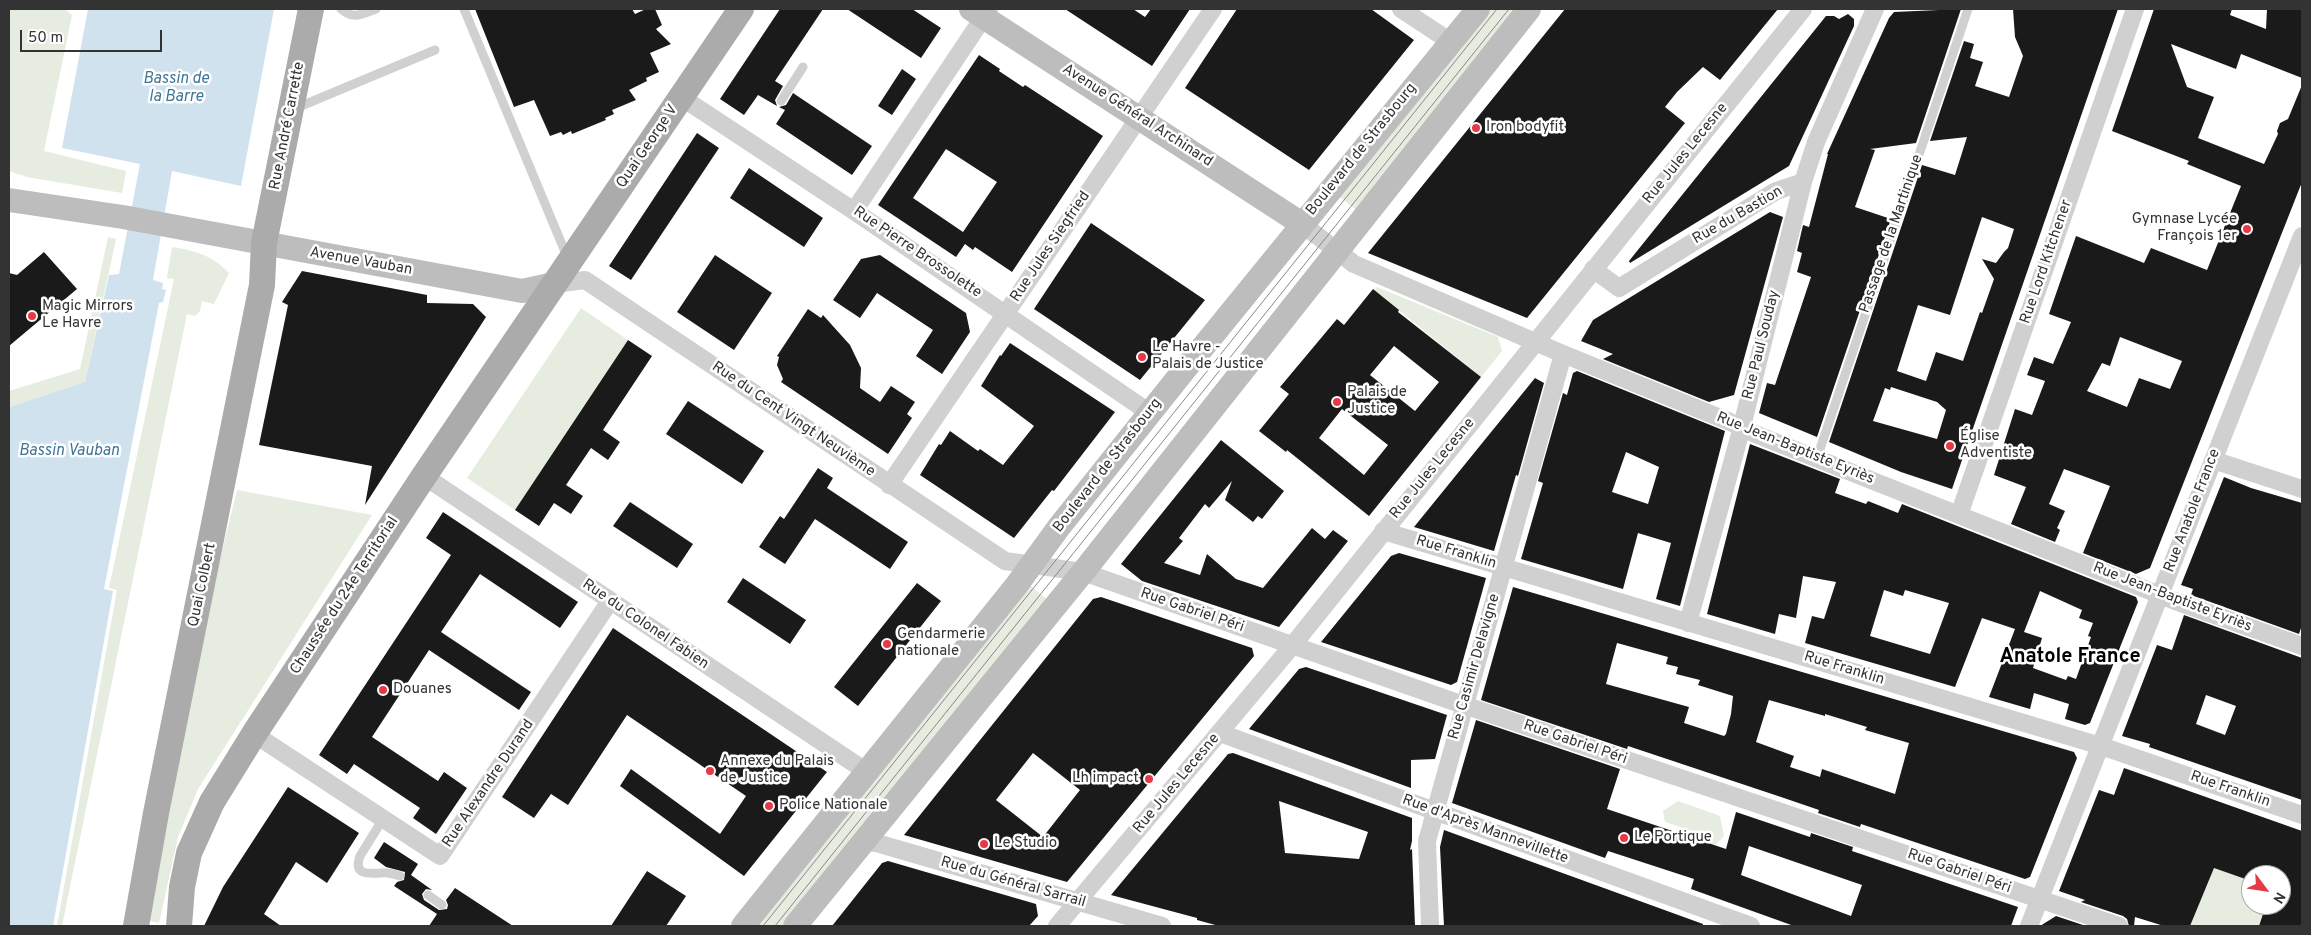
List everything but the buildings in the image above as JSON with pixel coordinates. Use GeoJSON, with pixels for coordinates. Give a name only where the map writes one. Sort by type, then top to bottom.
{"type":"FeatureCollection","features":[{"type":"Feature","properties":{"kind":"main road","name":"Rue André Carrette"},"geometry":{"type":"LineString","coordinates":[[264,243],[312,9]]}},
{"type":"Feature","properties":{"kind":"main road","name":"Quai George V"},"geometry":{"type":"LineString","coordinates":[[554,284],[741,9]]}},
{"type":"Feature","properties":{"kind":"main road","name":"Quai Colbert"},"geometry":{"type":"LineString","coordinates":[[136,926],[156,813],[262,285],[264,243]]}},
{"type":"Feature","properties":{"kind":"main road","name":"Chaussée du 24e Territorial"},"geometry":{"type":"LineString","coordinates":[[179,926],[182,887],[189,853],[212,802],[254,734],[424,476],[554,284]]}},
{"type":"Feature","properties":{"kind":"street","name":"Rue Jules Siegfried"},"geometry":{"type":"LineString","coordinates":[[889,485],[1213,9]]}},
{"type":"Feature","properties":{"kind":"street"},"geometry":{"type":"LineString","coordinates":[[1401,9],[1451,42]]}},
{"type":"Feature","properties":{"kind":"street","name":"Boulevard de Strasbourg"},"geometry":{"type":"LineString","coordinates":[[743,926],[1150,413],[1478,9]]}},
{"type":"Feature","properties":{"kind":"street"},"geometry":{"type":"LineString","coordinates":[[795,926],[1083,572],[1529,9]]}},
{"type":"Feature","properties":{"kind":"street","name":"Rue Jules Lecesne"},"geometry":{"type":"LineString","coordinates":[[1057,926],[1292,646],[1803,9]]}},
{"type":"Feature","properties":{"kind":"street"},"geometry":{"type":"LineString","coordinates":[[1803,182],[1816,142],[1875,9]]}},
{"type":"Feature","properties":{"kind":"street","name":"Rue Lord Kitchener"},"geometry":{"type":"LineString","coordinates":[[1959,515],[2135,9]]}},
{"type":"Feature","properties":{"kind":"street","name":"Avenue Général Archinard"},"geometry":{"type":"LineString","coordinates":[[981,11],[1139,118],[1302,224]]}},
{"type":"Feature","properties":{"kind":"street"},"geometry":{"type":"LineString","coordinates":[[854,211],[981,11]]}},
{"type":"Feature","properties":{"kind":"street","name":"Rue Pierre Brossolette"},"geometry":{"type":"LineString","coordinates":[[681,97],[1006,313],[1150,413]]}},
{"type":"Feature","properties":{"kind":"street","name":"Rue du Bastion"},"geometry":{"type":"LineString","coordinates":[[1593,269],[1619,288],[1776,191],[1803,182]]}},
{"type":"Feature","properties":{"kind":"street","name":"Rue Paul Souday"},"geometry":{"type":"LineString","coordinates":[[1688,623],[1741,428],[1803,182]]}},
{"type":"Feature","properties":{"kind":"street","name":"Avenue Vauban"},"geometry":{"type":"LineString","coordinates":[[9,200],[169,225],[522,291],[554,284]]}},
{"type":"Feature","properties":{"kind":"street","name":"Rue Jean-Baptiste Eyriès"},"geometry":{"type":"LineString","coordinates":[[1302,224],[1354,264],[1563,354],[1741,428],[2161,595],[2302,646]]}},
{"type":"Feature","properties":{"kind":"street","name":"Rue Anatole France"},"geometry":{"type":"LineString","coordinates":[[2029,926],[2302,236]]}},
{"type":"Feature","properties":{"kind":"street","name":"Rue du Cent Vingt Neuvième"},"geometry":{"type":"LineString","coordinates":[[554,284],[585,280],[1005,561],[1031,564]]}},
{"type":"Feature","properties":{"kind":"street","name":"Rue Casimir Delavigne"},"geometry":{"type":"LineString","coordinates":[[1430,926],[1427,841],[1563,354]]}},
{"type":"Feature","properties":{"kind":"street"},"geometry":{"type":"LineString","coordinates":[[2213,460],[2302,489]]}},
{"type":"Feature","properties":{"kind":"street","name":"Rue du Colonel Fabien"},"geometry":{"type":"LineString","coordinates":[[424,476],[867,772]]}},
{"type":"Feature","properties":{"kind":"street","name":"Rue Franklin"},"geometry":{"type":"LineString","coordinates":[[1383,531],[2101,746],[2302,815]]}},
{"type":"Feature","properties":{"kind":"street","name":"Rue Gabriel Péri"},"geometry":{"type":"LineString","coordinates":[[1031,564],[1083,572],[1464,705],[2119,926]]}},
{"type":"Feature","properties":{"kind":"street","name":"Rue Alexandre Durand"},"geometry":{"type":"LineString","coordinates":[[254,734],[440,856],[610,601]]}},
{"type":"Feature","properties":{"kind":"street","name":"Rue d'Après Mannevillette"},"geometry":{"type":"LineString","coordinates":[[1220,733],[1750,926]]}},
{"type":"Feature","properties":{"kind":"street","name":"Rue du Général Sarrail"},"geometry":{"type":"LineString","coordinates":[[863,842],[888,847],[1162,926]]}},
{"type":"Feature","properties":{"kind":"lane"},"geometry":{"type":"LineString","coordinates":[[341,9],[358,17],[376,9]]}},
{"type":"Feature","properties":{"kind":"lane"},"geometry":{"type":"LineString","coordinates":[[464,9],[569,262]]}},
{"type":"Feature","properties":{"kind":"lane","name":"Passage de la Martinique"},"geometry":{"type":"LineString","coordinates":[[1817,458],[1968,9]]}},
{"type":"Feature","properties":{"kind":"lane"},"geometry":{"type":"LineString","coordinates":[[292,110],[435,50]]}},
{"type":"Feature","properties":{"kind":"lane"},"geometry":{"type":"LineString","coordinates":[[781,101],[803,67]]}},
{"type":"Feature","properties":{"kind":"lane"},"geometry":{"type":"LineString","coordinates":[[384,819],[360,856],[359,867],[365,873],[373,875],[381,873],[400,876]]}},
{"type":"Feature","properties":{"kind":"lane"},"geometry":{"type":"LineString","coordinates":[[428,895],[442,905]]}},
{"type":"Feature","properties":{"kind":"shaded area"},"geometry":{"type":"Polygon","coordinates":[[[9,9],[67,9],[72,15],[44,151],[126,171],[122,193],[27,177],[9,171],[9,9]]]}},
{"type":"Feature","properties":{"kind":"shaded area"},"geometry":{"type":"Polygon","coordinates":[[[1485,9],[1521,9],[1359,212],[1337,195],[1485,9]]]}},
{"type":"Feature","properties":{"kind":"shaded area"},"geometry":{"type":"Polygon","coordinates":[[[108,237],[116,239],[85,382],[9,407],[9,391],[80,369],[108,237]]]}},
{"type":"Feature","properties":{"kind":"shaded area"},"geometry":{"type":"Polygon","coordinates":[[[172,247],[189,250],[210,258],[229,273],[214,304],[202,301],[200,311],[195,316],[187,314],[62,926],[57,926],[117,590],[109,588],[174,279],[167,278],[172,247]]]}},
{"type":"Feature","properties":{"kind":"shaded area"},"geometry":{"type":"Polygon","coordinates":[[[1377,287],[1498,337],[1502,351],[1481,377],[1374,290],[1377,287]]]}},
{"type":"Feature","properties":{"kind":"shaded area"},"geometry":{"type":"Polygon","coordinates":[[[581,308],[628,340],[515,510],[467,478],[581,308]]]}},
{"type":"Feature","properties":{"kind":"shaded area"},"geometry":{"type":"Polygon","coordinates":[[[237,490],[372,515],[198,789],[178,837],[159,923],[145,920],[217,572],[237,490]]]}},
{"type":"Feature","properties":{"kind":"shaded area"},"geometry":{"type":"Polygon","coordinates":[[[1026,582],[1048,600],[787,926],[750,926],[1026,582]]]}},
{"type":"Feature","properties":{"kind":"shaded area"},"geometry":{"type":"Polygon","coordinates":[[[1678,801],[1720,816],[1724,836],[1715,845],[1696,839],[1698,833],[1665,822],[1663,811],[1678,801]]]}},
{"type":"Feature","properties":{"kind":"shaded area"},"geometry":{"type":"Polygon","coordinates":[[[2214,868],[2241,877],[2241,915],[2263,915],[2259,926],[2190,926],[2214,868]]]}},
{"type":"Feature","properties":{"kind":"water","name":"Bassin Vauban"},"geometry":{"type":"Polygon","coordinates":[[[88,9],[274,9],[241,186],[172,171],[153,280],[163,283],[162,289],[166,290],[163,302],[159,303],[104,589],[113,591],[53,926],[9,926],[9,407],[85,382],[109,275],[119,274],[140,164],[62,148],[88,9]]]}},
{"type":"Feature","properties":{"kind":"tram line"},"geometry":{"type":"LineString","coordinates":[[763,926],[1497,9]]}},
{"type":"Feature","properties":{"kind":"tram line"},"geometry":{"type":"LineString","coordinates":[[775,926],[1509,9]]}},
{"type":"Feature","properties":{"kind":"place","name":"Iron bodyfit"},"geometry":{"type":"Point","coordinates":[1476,128]}},
{"type":"Feature","properties":{"kind":"place","name":"Gymnase Lycée François 1er"},"geometry":{"type":"Point","coordinates":[2247,229]}},
{"type":"Feature","properties":{"kind":"place","name":"Magic Mirrors Le Havre"},"geometry":{"type":"Point","coordinates":[32,316]}},
{"type":"Feature","properties":{"kind":"place","name":"Le Havre - Palais de Justice"},"geometry":{"type":"Point","coordinates":[1142,357]}},
{"type":"Feature","properties":{"kind":"place","name":"Palais de Justice"},"geometry":{"type":"Point","coordinates":[1337,402]}},
{"type":"Feature","properties":{"kind":"place","name":"Église Adventiste"},"geometry":{"type":"Point","coordinates":[1950,446]}},
{"type":"Feature","properties":{"kind":"place","name":"Gendarmerie nationale"},"geometry":{"type":"Point","coordinates":[887,644]}},
{"type":"Feature","properties":{"kind":"place","name":"Douanes"},"geometry":{"type":"Point","coordinates":[383,690]}},
{"type":"Feature","properties":{"kind":"place","name":"Annexe du Palais de Justice"},"geometry":{"type":"Point","coordinates":[710,771]}},
{"type":"Feature","properties":{"kind":"place","name":"Lh impact"},"geometry":{"type":"Point","coordinates":[1149,779]}},
{"type":"Feature","properties":{"kind":"place","name":"Police Nationale"},"geometry":{"type":"Point","coordinates":[769,806]}},
{"type":"Feature","properties":{"kind":"place","name":"Le Portique"},"geometry":{"type":"Point","coordinates":[1624,838]}},
{"type":"Feature","properties":{"kind":"place","name":"Le Studio"},"geometry":{"type":"Point","coordinates":[984,844]}},
{"type":"Feature","properties":{"kind":"district","name":"Anatole France"},"geometry":{"type":"Point","coordinates":[2070,658]}},
{"type":"Feature","properties":{"kind":"water label","name":"Bassin de la Barre"},"geometry":{"type":"Point","coordinates":[176,89]}}]}
